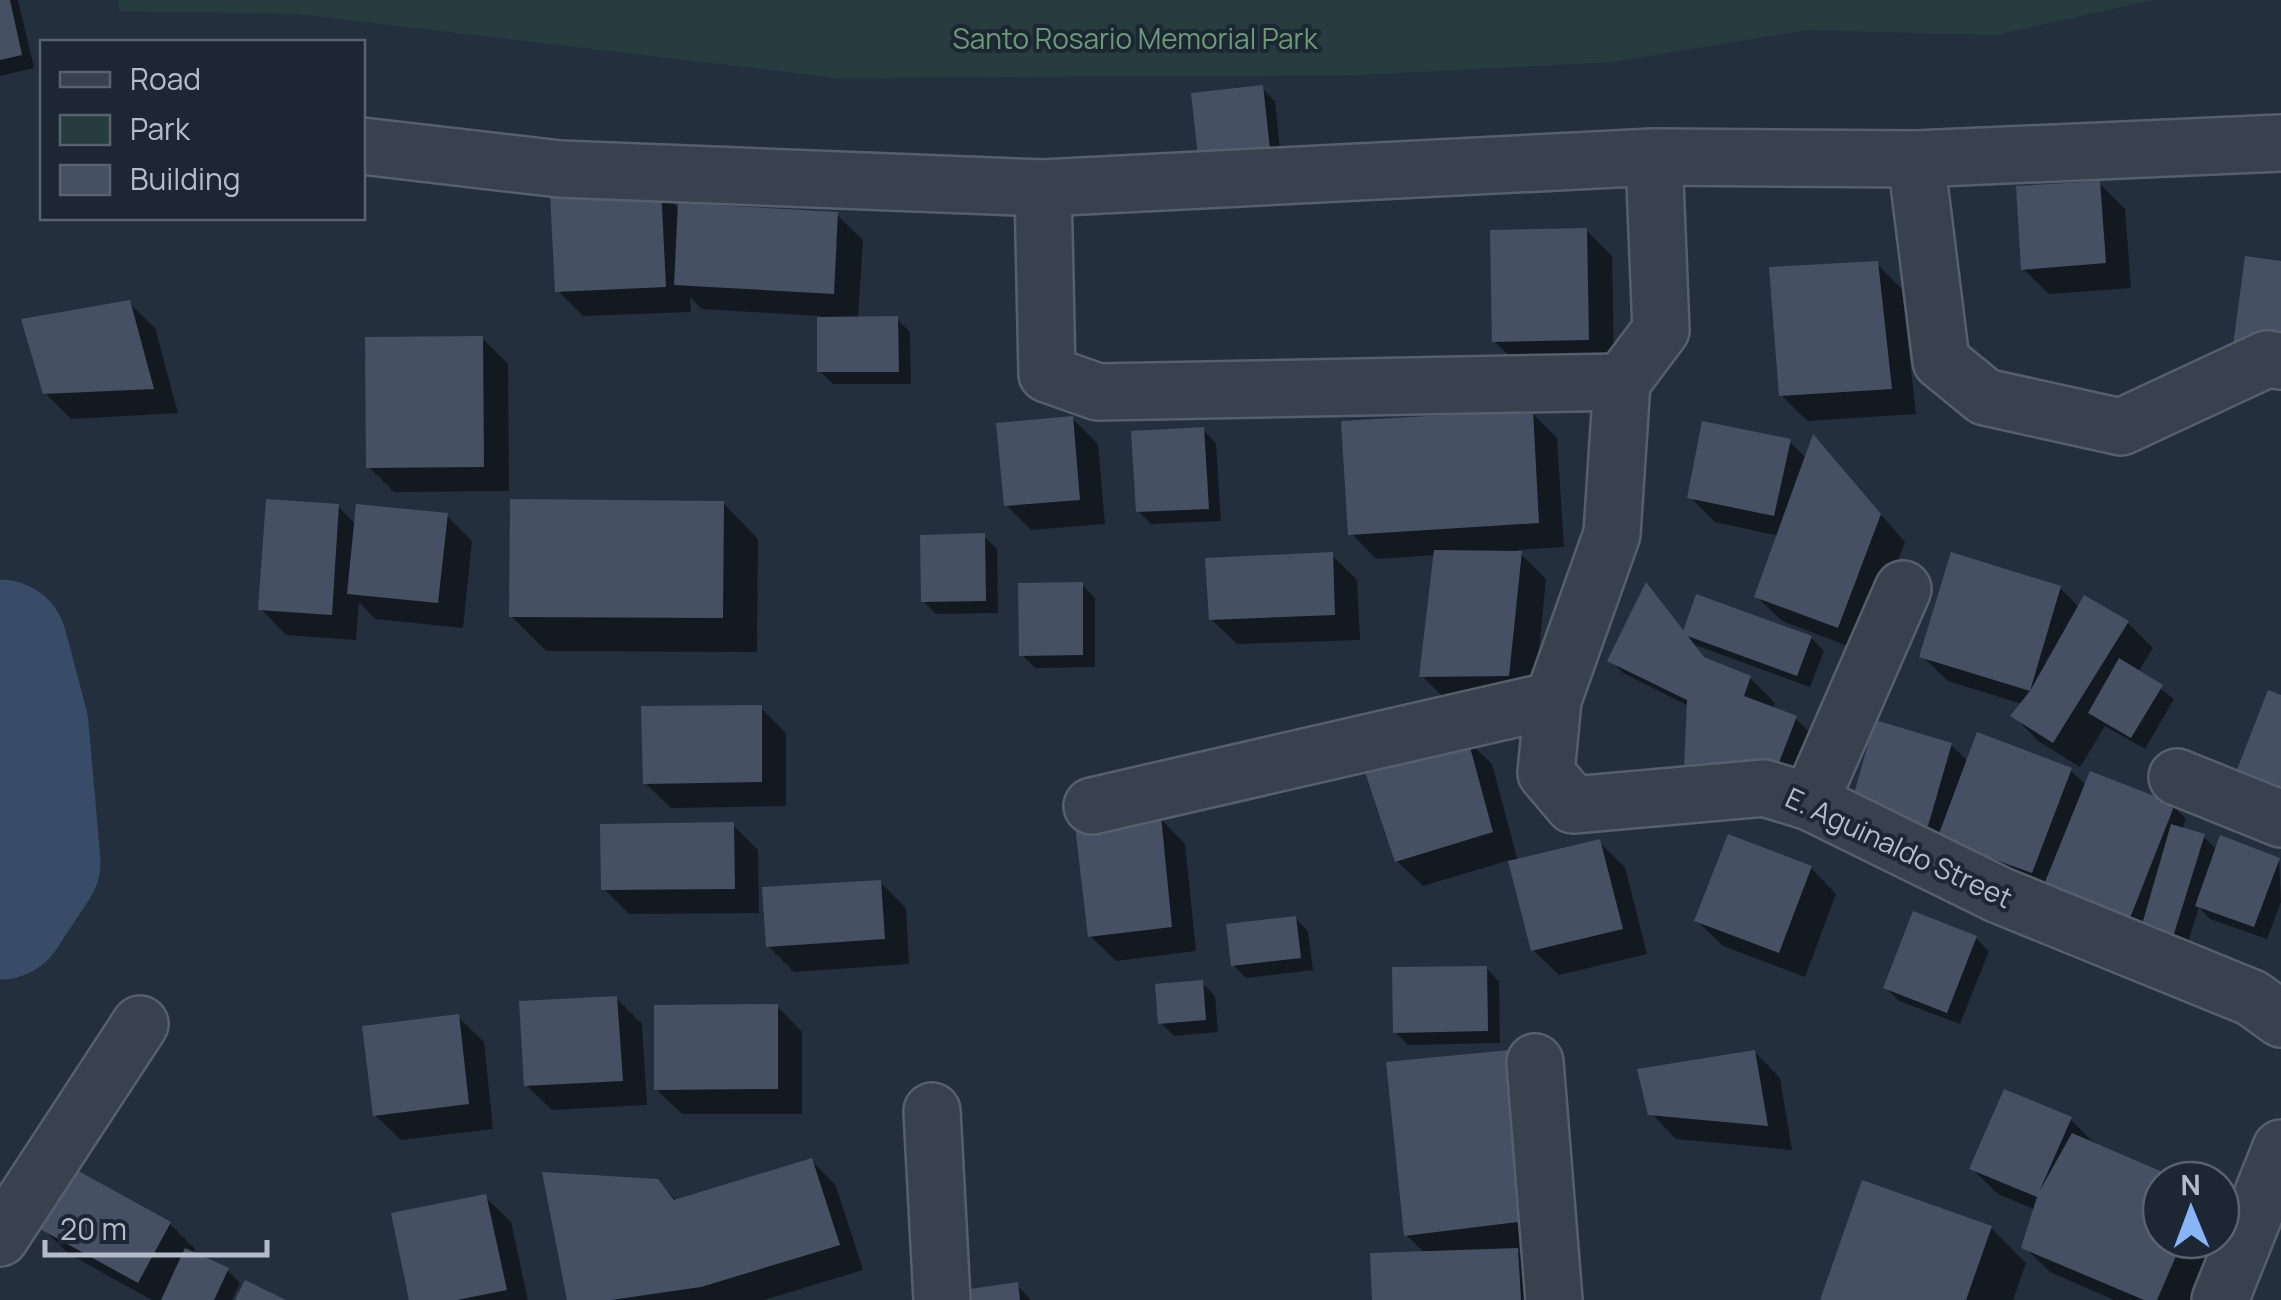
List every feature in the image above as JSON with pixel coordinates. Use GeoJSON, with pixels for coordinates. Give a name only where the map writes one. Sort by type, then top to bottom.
{"type":"FeatureCollection","features":[{"type":"Feature","properties":{"kind":"street"},"geometry":{"type":"LineString","coordinates":[[365,146],[560,169],[1042,188],[1654,158],[1916,159],[2281,144]]}},
{"type":"Feature","properties":{"kind":"street"},"geometry":{"type":"LineString","coordinates":[[1042,188],[1047,374],[1098,392],[1622,382],[1661,330],[1654,158]]}},
{"type":"Feature","properties":{"kind":"street"},"geometry":{"type":"LineString","coordinates":[[1916,159],[1941,361],[1985,398],[2121,427],[2267,359],[2281,361]]}},
{"type":"Feature","properties":{"kind":"street","name":"E. Aguinaldo Street"},"geometry":{"type":"LineString","coordinates":[[1622,382],[1612,534],[1553,700],[1546,773],[1573,805],[1764,788],[1810,802],[2000,895],[2252,998],[2281,1019]]}},
{"type":"Feature","properties":{"kind":"street"},"geometry":{"type":"LineString","coordinates":[[1810,802],[1903,589]]}},
{"type":"Feature","properties":{"kind":"street"},"geometry":{"type":"LineString","coordinates":[[1092,806],[1553,700]]}},
{"type":"Feature","properties":{"kind":"street"},"geometry":{"type":"LineString","coordinates":[[2177,777],[2281,819]]}},
{"type":"Feature","properties":{"kind":"street"},"geometry":{"type":"LineString","coordinates":[[0,1238],[140,1024]]}},
{"type":"Feature","properties":{"kind":"street"},"geometry":{"type":"LineString","coordinates":[[1536,1062],[1554,1300]]}},
{"type":"Feature","properties":{"kind":"street"},"geometry":{"type":"LineString","coordinates":[[932,1111],[942,1300]]}},
{"type":"Feature","properties":{"kind":"street"},"geometry":{"type":"LineString","coordinates":[[2220,1300],[2281,1148]]}},
{"type":"Feature","properties":{"kind":"green space","name":"Santo Rosario Memorial Park"},"geometry":{"type":"Polygon","coordinates":[[[118,0],[2153,0],[1995,35],[1806,30],[1613,62],[1359,75],[838,78],[297,14],[119,11],[118,0]]]}},
{"type":"Feature","properties":{"kind":"building"},"geometry":{"type":"Polygon","coordinates":[[[0,0],[10,0],[22,55],[0,60],[0,0]]]}},
{"type":"Feature","properties":{"kind":"building"},"geometry":{"type":"Polygon","coordinates":[[[1263,85],[1271,158],[1199,165],[1191,93],[1263,85]]]}},
{"type":"Feature","properties":{"kind":"building"},"geometry":{"type":"Polygon","coordinates":[[[2100,181],[2106,263],[2021,270],[2016,186],[2100,181]]]}},
{"type":"Feature","properties":{"kind":"building"},"geometry":{"type":"Polygon","coordinates":[[[661,187],[666,287],[555,292],[550,193],[661,187]]]}},
{"type":"Feature","properties":{"kind":"building"},"geometry":{"type":"Polygon","coordinates":[[[678,203],[838,212],[834,294],[674,285],[678,203]]]}},
{"type":"Feature","properties":{"kind":"building"},"geometry":{"type":"Polygon","coordinates":[[[1587,228],[1589,340],[1492,342],[1490,230],[1587,228]]]}},
{"type":"Feature","properties":{"kind":"building"},"geometry":{"type":"Polygon","coordinates":[[[2245,256],[2281,261],[2281,352],[2233,346],[2245,256]]]}},
{"type":"Feature","properties":{"kind":"building"},"geometry":{"type":"Polygon","coordinates":[[[1878,261],[1892,389],[1779,396],[1769,267],[1878,261]]]}},
{"type":"Feature","properties":{"kind":"building"},"geometry":{"type":"Polygon","coordinates":[[[130,300],[154,389],[43,394],[21,319],[130,300]]]}},
{"type":"Feature","properties":{"kind":"building"},"geometry":{"type":"Polygon","coordinates":[[[898,316],[899,372],[817,372],[817,317],[898,316]]]}},
{"type":"Feature","properties":{"kind":"building"},"geometry":{"type":"Polygon","coordinates":[[[483,336],[484,467],[366,468],[365,337],[483,336]]]}},
{"type":"Feature","properties":{"kind":"building"},"geometry":{"type":"Polygon","coordinates":[[[1533,410],[1539,523],[1348,535],[1341,421],[1533,410]]]}},
{"type":"Feature","properties":{"kind":"building"},"geometry":{"type":"Polygon","coordinates":[[[1073,416],[1080,500],[1004,506],[996,423],[1073,416]]]}},
{"type":"Feature","properties":{"kind":"building"},"geometry":{"type":"Polygon","coordinates":[[[1702,421],[1791,439],[1774,516],[1687,498],[1702,421]]]}},
{"type":"Feature","properties":{"kind":"building"},"geometry":{"type":"Polygon","coordinates":[[[1204,427],[1209,509],[1136,512],[1131,431],[1204,427]]]}},
{"type":"Feature","properties":{"kind":"building"},"geometry":{"type":"Polygon","coordinates":[[[1813,434],[1881,514],[1838,628],[1754,597],[1813,434]]]}},
{"type":"Feature","properties":{"kind":"building"},"geometry":{"type":"Polygon","coordinates":[[[266,499],[339,504],[332,615],[258,610],[266,499]]]}},
{"type":"Feature","properties":{"kind":"building"},"geometry":{"type":"Polygon","coordinates":[[[510,499],[724,501],[723,618],[509,617],[510,499]]]}},
{"type":"Feature","properties":{"kind":"building"},"geometry":{"type":"Polygon","coordinates":[[[356,504],[448,513],[438,603],[347,594],[356,504]]]}},
{"type":"Feature","properties":{"kind":"building"},"geometry":{"type":"Polygon","coordinates":[[[985,533],[986,601],[921,602],[920,535],[985,533]]]}},
{"type":"Feature","properties":{"kind":"building"},"geometry":{"type":"Polygon","coordinates":[[[1434,550],[1522,551],[1509,676],[1419,677],[1434,550]]]}},
{"type":"Feature","properties":{"kind":"building"},"geometry":{"type":"Polygon","coordinates":[[[1333,552],[1335,615],[1209,620],[1205,558],[1333,552]]]}},
{"type":"Feature","properties":{"kind":"building"},"geometry":{"type":"Polygon","coordinates":[[[1951,552],[2061,586],[2030,691],[1919,657],[1951,552]]]}},
{"type":"Feature","properties":{"kind":"building"},"geometry":{"type":"Polygon","coordinates":[[[1083,582],[1083,655],[1019,656],[1018,583],[1083,582]]]}},
{"type":"Feature","properties":{"kind":"building"},"geometry":{"type":"Polygon","coordinates":[[[1646,582],[1704,657],[1751,676],[1744,696],[1797,716],[1775,773],[1684,768],[1687,700],[1607,661],[1646,582]]]}},
{"type":"Feature","properties":{"kind":"building"},"geometry":{"type":"Polygon","coordinates":[[[1696,594],[1812,636],[1797,676],[1682,634],[1696,594]]]}},
{"type":"Feature","properties":{"kind":"building"},"geometry":{"type":"Polygon","coordinates":[[[2084,595],[2129,621],[2053,743],[2010,716],[2030,691],[2084,595]]]}},
{"type":"Feature","properties":{"kind":"building"},"geometry":{"type":"Polygon","coordinates":[[[2119,658],[2163,685],[2131,738],[2088,713],[2119,658]]]}},
{"type":"Feature","properties":{"kind":"building"},"geometry":{"type":"Polygon","coordinates":[[[2268,690],[2281,695],[2281,804],[2231,785],[2268,690]]]}},
{"type":"Feature","properties":{"kind":"building"},"geometry":{"type":"Polygon","coordinates":[[[762,705],[762,782],[643,784],[641,706],[762,705]]]}},
{"type":"Feature","properties":{"kind":"building"},"geometry":{"type":"Polygon","coordinates":[[[1875,720],[1952,743],[1928,826],[1851,804],[1875,720]]]}},
{"type":"Feature","properties":{"kind":"building"},"geometry":{"type":"Polygon","coordinates":[[[1977,732],[2072,768],[2032,873],[1937,839],[1977,732]]]}},
{"type":"Feature","properties":{"kind":"building"},"geometry":{"type":"Polygon","coordinates":[[[1467,736],[1493,832],[1395,862],[1355,742],[1467,736]]]}},
{"type":"Feature","properties":{"kind":"building"},"geometry":{"type":"Polygon","coordinates":[[[2090,771],[2175,804],[2130,918],[2043,887],[2090,771]]]}},
{"type":"Feature","properties":{"kind":"building"},"geometry":{"type":"Polygon","coordinates":[[[1161,816],[1172,927],[1088,937],[1075,826],[1161,816]]]}},
{"type":"Feature","properties":{"kind":"building"},"geometry":{"type":"Polygon","coordinates":[[[734,822],[735,889],[601,890],[600,824],[734,822]]]}},
{"type":"Feature","properties":{"kind":"building"},"geometry":{"type":"Polygon","coordinates":[[[2171,824],[2205,834],[2173,937],[2141,928],[2171,824]]]}},
{"type":"Feature","properties":{"kind":"building"},"geometry":{"type":"Polygon","coordinates":[[[1728,834],[1812,866],[1779,953],[1694,921],[1728,834]]]}},
{"type":"Feature","properties":{"kind":"building"},"geometry":{"type":"Polygon","coordinates":[[[2220,835],[2280,858],[2254,927],[2195,906],[2220,835]]]}},
{"type":"Feature","properties":{"kind":"building"},"geometry":{"type":"Polygon","coordinates":[[[1600,839],[1623,929],[1531,951],[1508,861],[1600,839]]]}},
{"type":"Feature","properties":{"kind":"building"},"geometry":{"type":"Polygon","coordinates":[[[881,880],[885,939],[766,947],[762,887],[881,880]]]}},
{"type":"Feature","properties":{"kind":"building"},"geometry":{"type":"Polygon","coordinates":[[[1913,911],[1977,936],[1947,1013],[1883,988],[1913,911]]]}},
{"type":"Feature","properties":{"kind":"building"},"geometry":{"type":"Polygon","coordinates":[[[1296,916],[1301,958],[1231,966],[1226,924],[1296,916]]]}},
{"type":"Feature","properties":{"kind":"building"},"geometry":{"type":"Polygon","coordinates":[[[1487,966],[1488,1031],[1393,1033],[1392,967],[1487,966]]]}},
{"type":"Feature","properties":{"kind":"building"},"geometry":{"type":"Polygon","coordinates":[[[1203,980],[1206,1020],[1158,1024],[1155,984],[1203,980]]]}},
{"type":"Feature","properties":{"kind":"building"},"geometry":{"type":"Polygon","coordinates":[[[617,996],[623,1081],[524,1086],[519,1001],[617,996]]]}},
{"type":"Feature","properties":{"kind":"building"},"geometry":{"type":"Polygon","coordinates":[[[778,1004],[778,1089],[654,1090],[654,1005],[778,1004]]]}},
{"type":"Feature","properties":{"kind":"building"},"geometry":{"type":"Polygon","coordinates":[[[459,1014],[469,1104],[373,1116],[362,1026],[459,1014]]]}},
{"type":"Feature","properties":{"kind":"building"},"geometry":{"type":"Polygon","coordinates":[[[1509,1050],[1535,1220],[1404,1236],[1386,1062],[1509,1050]]]}},
{"type":"Feature","properties":{"kind":"building"},"geometry":{"type":"Polygon","coordinates":[[[1755,1050],[1768,1126],[1648,1115],[1637,1069],[1755,1050]]]}},
{"type":"Feature","properties":{"kind":"building"},"geometry":{"type":"Polygon","coordinates":[[[2004,1089],[2072,1117],[2039,1192],[2072,1133],[2141,1163],[2141,1260],[2174,1260],[2157,1300],[2144,1300],[2021,1248],[2037,1197],[1969,1169],[2004,1089]]]}},
{"type":"Feature","properties":{"kind":"building"},"geometry":{"type":"Polygon","coordinates":[[[812,1158],[840,1245],[701,1287],[611,1300],[567,1300],[542,1172],[658,1179],[674,1200],[812,1158]]]}},
{"type":"Feature","properties":{"kind":"building"},"geometry":{"type":"Polygon","coordinates":[[[73,1168],[171,1222],[138,1283],[40,1229],[73,1168]]]}},
{"type":"Feature","properties":{"kind":"building"},"geometry":{"type":"Polygon","coordinates":[[[1862,1180],[1992,1226],[1966,1300],[1820,1300],[1862,1180]]]}},
{"type":"Feature","properties":{"kind":"building"},"geometry":{"type":"Polygon","coordinates":[[[486,1194],[507,1290],[457,1300],[409,1300],[391,1213],[486,1194]]]}},
{"type":"Feature","properties":{"kind":"building"},"geometry":{"type":"Polygon","coordinates":[[[185,1248],[229,1268],[214,1300],[161,1300],[185,1248]]]}},
{"type":"Feature","properties":{"kind":"building"},"geometry":{"type":"Polygon","coordinates":[[[1518,1248],[1521,1300],[1372,1300],[1370,1253],[1518,1248]]]}},
{"type":"Feature","properties":{"kind":"building"},"geometry":{"type":"Polygon","coordinates":[[[245,1280],[286,1300],[235,1300],[245,1280]]]}},
{"type":"Feature","properties":{"kind":"building"},"geometry":{"type":"Polygon","coordinates":[[[1018,1282],[1020,1300],[964,1300],[963,1290],[1018,1282]]]}},
{"type":"Feature","properties":{"kind":"waterway"},"geometry":{"type":"LineString","coordinates":[[0,647],[21,726],[33,862],[0,912]]}}]}
